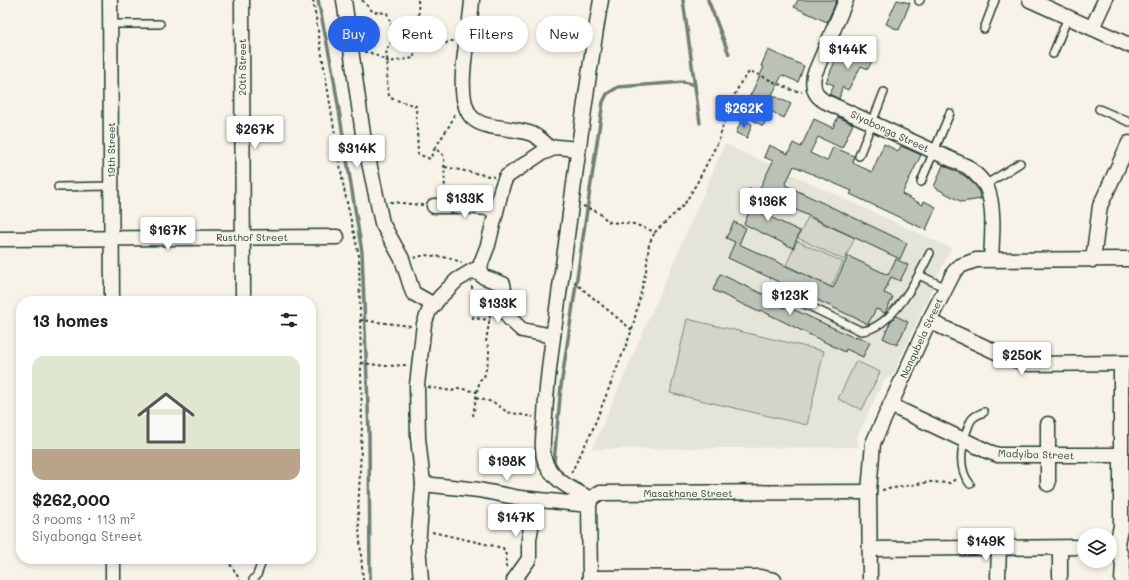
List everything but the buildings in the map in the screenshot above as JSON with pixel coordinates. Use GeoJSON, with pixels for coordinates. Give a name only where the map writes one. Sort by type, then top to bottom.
{"type":"FeatureCollection","features":[{"type":"Feature","properties":{"kind":"street","name":"19th Street"},"geometry":{"type":"LineString","coordinates":[[110,0],[112,296]]}},
{"type":"Feature","properties":{"kind":"street","name":"20th Street"},"geometry":{"type":"LineString","coordinates":[[242,0],[243,296]]}},
{"type":"Feature","properties":{"kind":"street"},"geometry":{"type":"LineString","coordinates":[[344,0],[363,134],[382,223],[402,259],[413,293],[434,305]]}},
{"type":"Feature","properties":{"kind":"street"},"geometry":{"type":"LineString","coordinates":[[470,16],[472,0]]}},
{"type":"Feature","properties":{"kind":"street"},"geometry":{"type":"LineString","coordinates":[[590,502],[555,477],[544,460],[542,449],[553,336],[578,148],[601,0]]}},
{"type":"Feature","properties":{"kind":"street"},"geometry":{"type":"LineString","coordinates":[[814,90],[814,75],[846,0]]}},
{"type":"Feature","properties":{"kind":"street"},"geometry":{"type":"LineString","coordinates":[[1030,0],[1129,45]]}},
{"type":"Feature","properties":{"kind":"street"},"geometry":{"type":"LineString","coordinates":[[1092,28],[1105,0]]}},
{"type":"Feature","properties":{"kind":"street"},"geometry":{"type":"LineString","coordinates":[[466,52],[463,81],[464,99],[470,114],[474,119],[500,128],[532,132],[542,139],[550,149]]}},
{"type":"Feature","properties":{"kind":"street","name":"Siyabonga Street"},"geometry":{"type":"LineString","coordinates":[[814,90],[824,101],[968,167],[984,185],[991,202],[991,259]]}},
{"type":"Feature","properties":{"kind":"street"},"geometry":{"type":"LineString","coordinates":[[1093,260],[1100,206],[1124,168],[1129,144]]}},
{"type":"Feature","properties":{"kind":"street"},"geometry":{"type":"LineString","coordinates":[[420,580],[418,546],[423,484],[418,438],[417,386],[424,324],[434,305],[457,280],[475,271],[480,272],[480,263],[488,245],[504,180],[528,160],[550,149],[556,147],[578,148]]}},
{"type":"Feature","properties":{"kind":"street"},"geometry":{"type":"LineString","coordinates":[[439,206],[496,209]]}},
{"type":"Feature","properties":{"kind":"street","name":"Rusthof Street"},"geometry":{"type":"LineString","coordinates":[[0,239],[337,237]]}},
{"type":"Feature","properties":{"kind":"street","name":"Nonqubela Street"},"geometry":{"type":"LineString","coordinates":[[870,580],[868,492],[873,443],[929,321],[954,272],[960,266],[976,260],[1129,259]]}},
{"type":"Feature","properties":{"kind":"street"},"geometry":{"type":"LineString","coordinates":[[475,271],[484,277],[503,284],[509,318],[522,330],[553,336]]}},
{"type":"Feature","properties":{"kind":"street"},"geometry":{"type":"LineString","coordinates":[[929,321],[1009,358],[1028,364],[1125,363],[1125,437],[1121,455],[1125,525],[1117,540]]}},
{"type":"Feature","properties":{"kind":"street","name":"Madyiba Street"},"geometry":{"type":"LineString","coordinates":[[890,405],[998,455],[1121,455]]}},
{"type":"Feature","properties":{"kind":"street"},"geometry":{"type":"LineString","coordinates":[[1048,424],[1048,484]]}},
{"type":"Feature","properties":{"kind":"street"},"geometry":{"type":"LineString","coordinates":[[423,484],[479,490],[536,500],[590,502]]}},
{"type":"Feature","properties":{"kind":"street","name":"Masakhane Street"},"geometry":{"type":"LineString","coordinates":[[590,502],[600,493],[868,492]]}},
{"type":"Feature","properties":{"kind":"street"},"geometry":{"type":"LineString","coordinates":[[515,578],[529,559],[529,539],[536,500]]}},
{"type":"Feature","properties":{"kind":"street"},"geometry":{"type":"LineString","coordinates":[[590,502],[590,579],[760,577],[774,580]]}},
{"type":"Feature","properties":{"kind":"street"},"geometry":{"type":"LineString","coordinates":[[870,549],[1077,547]]}},
{"type":"Feature","properties":{"kind":"street"},"geometry":{"type":"LineString","coordinates":[[998,576],[999,548]]}},
{"type":"Feature","properties":{"kind":"street"},"geometry":{"type":"LineString","coordinates":[[1060,548],[1060,576]]}},
{"type":"Feature","properties":{"kind":"street"},"geometry":{"type":"LineString","coordinates":[[1117,551],[1123,564],[1122,580]]}},
{"type":"Feature","properties":{"kind":"street"},"geometry":{"type":"LineString","coordinates":[[113,564],[113,580]]}},
{"type":"Feature","properties":{"kind":"lane"},"geometry":{"type":"LineString","coordinates":[[984,29],[996,0]]}},
{"type":"Feature","properties":{"kind":"lane"},"geometry":{"type":"LineString","coordinates":[[1053,54],[1068,17]]}},
{"type":"Feature","properties":{"kind":"lane"},"geometry":{"type":"LineString","coordinates":[[110,24],[160,24]]}},
{"type":"Feature","properties":{"kind":"lane"},"geometry":{"type":"LineString","coordinates":[[859,156],[884,92]]}},
{"type":"Feature","properties":{"kind":"lane"},"geometry":{"type":"LineString","coordinates":[[1099,109],[1129,122]]}},
{"type":"Feature","properties":{"kind":"lane"},"geometry":{"type":"LineString","coordinates":[[921,182],[935,152],[950,113]]}},
{"type":"Feature","properties":{"kind":"lane"},"geometry":{"type":"LineString","coordinates":[[984,185],[1020,163]]}},
{"type":"Feature","properties":{"kind":"lane"},"geometry":{"type":"LineString","coordinates":[[58,187],[111,186]]}},
{"type":"Feature","properties":{"kind":"lane"},"geometry":{"type":"LineString","coordinates":[[782,293],[861,330],[866,330],[878,324],[891,313],[919,275],[930,253]]}},
{"type":"Feature","properties":{"kind":"lane"},"geometry":{"type":"LineString","coordinates":[[919,275],[946,288]]}},
{"type":"Feature","properties":{"kind":"lane"},"geometry":{"type":"LineString","coordinates":[[970,484],[964,474],[961,458],[964,440],[970,422],[973,418],[984,412]]}},
{"type":"Feature","properties":{"kind":"lane"},"geometry":{"type":"LineString","coordinates":[[253,580],[258,575],[261,564]]}},
{"type":"Feature","properties":{"kind":"path"},"geometry":{"type":"LineString","coordinates":[[313,0],[344,189],[359,256],[362,426],[358,515],[363,580]]}},
{"type":"Feature","properties":{"kind":"path"},"geometry":{"type":"LineString","coordinates":[[362,0],[372,12],[387,13],[388,16]]}},
{"type":"Feature","properties":{"kind":"path"},"geometry":{"type":"LineString","coordinates":[[418,0],[419,16]]}},
{"type":"Feature","properties":{"kind":"path"},"geometry":{"type":"LineString","coordinates":[[388,48],[386,52],[388,62],[387,91],[390,98],[416,106],[418,154],[430,159],[451,122],[457,105],[464,99]]}},
{"type":"Feature","properties":{"kind":"path"},"geometry":{"type":"LineString","coordinates":[[352,53],[369,52],[388,62],[414,58],[414,52]]}},
{"type":"Feature","properties":{"kind":"path"},"geometry":{"type":"LineString","coordinates":[[565,485],[592,431],[632,330],[646,271],[649,244],[655,232],[684,205],[698,181],[719,140],[728,108],[741,82],[750,71],[792,90],[802,92],[814,90]]}},
{"type":"Feature","properties":{"kind":"path"},"geometry":{"type":"LineString","coordinates":[[378,202],[406,202],[439,206],[444,156],[435,148]]}},
{"type":"Feature","properties":{"kind":"path"},"geometry":{"type":"LineString","coordinates":[[444,166],[504,180]]}},
{"type":"Feature","properties":{"kind":"path"},"geometry":{"type":"LineString","coordinates":[[570,208],[582,206],[598,212],[609,222],[634,224],[655,232]]}},
{"type":"Feature","properties":{"kind":"path"},"geometry":{"type":"LineString","coordinates":[[402,259],[425,255],[451,258],[475,271],[471,296],[473,318],[490,320]]}},
{"type":"Feature","properties":{"kind":"path"},"geometry":{"type":"LineString","coordinates":[[562,272],[632,330]]}},
{"type":"Feature","properties":{"kind":"path"},"geometry":{"type":"LineString","coordinates":[[474,416],[476,398],[490,355],[490,348],[486,342],[490,316],[509,318]]}},
{"type":"Feature","properties":{"kind":"path"},"geometry":{"type":"LineString","coordinates":[[360,320],[403,325]]}},
{"type":"Feature","properties":{"kind":"path"},"geometry":{"type":"LineString","coordinates":[[361,363],[386,366],[419,364]]}},
{"type":"Feature","properties":{"kind":"path"},"geometry":{"type":"LineString","coordinates":[[417,386],[452,390],[458,388],[478,392]]}},
{"type":"Feature","properties":{"kind":"path"},"geometry":{"type":"LineString","coordinates":[[476,398],[493,402],[507,412],[544,419]]}},
{"type":"Feature","properties":{"kind":"path"},"geometry":{"type":"LineString","coordinates":[[868,492],[930,482],[950,483],[964,474]]}},
{"type":"Feature","properties":{"kind":"path"},"geometry":{"type":"LineString","coordinates":[[420,526],[437,534],[495,545],[503,548],[506,555],[506,568],[515,578]]}},
{"type":"Feature","properties":{"kind":"path"},"geometry":{"type":"LineString","coordinates":[[229,564],[240,580]]}},
{"type":"Feature","properties":{"kind":"shaded area"},"geometry":{"type":"Polygon","coordinates":[[[725,144],[951,248],[893,374],[883,382],[858,435],[858,447],[592,449],[725,144]]]}},
{"type":"Feature","properties":{"kind":"shaded area"},"geometry":{"type":"Polygon","coordinates":[[[808,217],[855,238],[844,260],[798,238],[808,217]]]}},
{"type":"Feature","properties":{"kind":"shaded area"},"geometry":{"type":"Polygon","coordinates":[[[797,241],[843,262],[831,287],[786,265],[797,241]]]}},
{"type":"Feature","properties":{"kind":"shaded area"},"geometry":{"type":"Polygon","coordinates":[[[687,319],[824,351],[807,425],[670,393],[687,319]]]}},
{"type":"Feature","properties":{"kind":"shaded area"},"geometry":{"type":"Polygon","coordinates":[[[856,361],[880,372],[862,410],[838,399],[856,361]]]}},
{"type":"Feature","properties":{"kind":"waterway"},"geometry":{"type":"LineString","coordinates":[[318,0],[332,68],[362,252],[369,432],[370,580]]}},
{"type":"Feature","properties":{"kind":"waterway"},"geometry":{"type":"LineString","coordinates":[[683,0],[700,123]]}},
{"type":"Feature","properties":{"kind":"waterway"},"geometry":{"type":"LineString","coordinates":[[708,0],[729,54]]}},
{"type":"Feature","properties":{"kind":"waterway"},"geometry":{"type":"LineString","coordinates":[[563,476],[554,462],[561,386],[603,102],[607,94],[618,87],[684,82],[695,85]]}}]}
